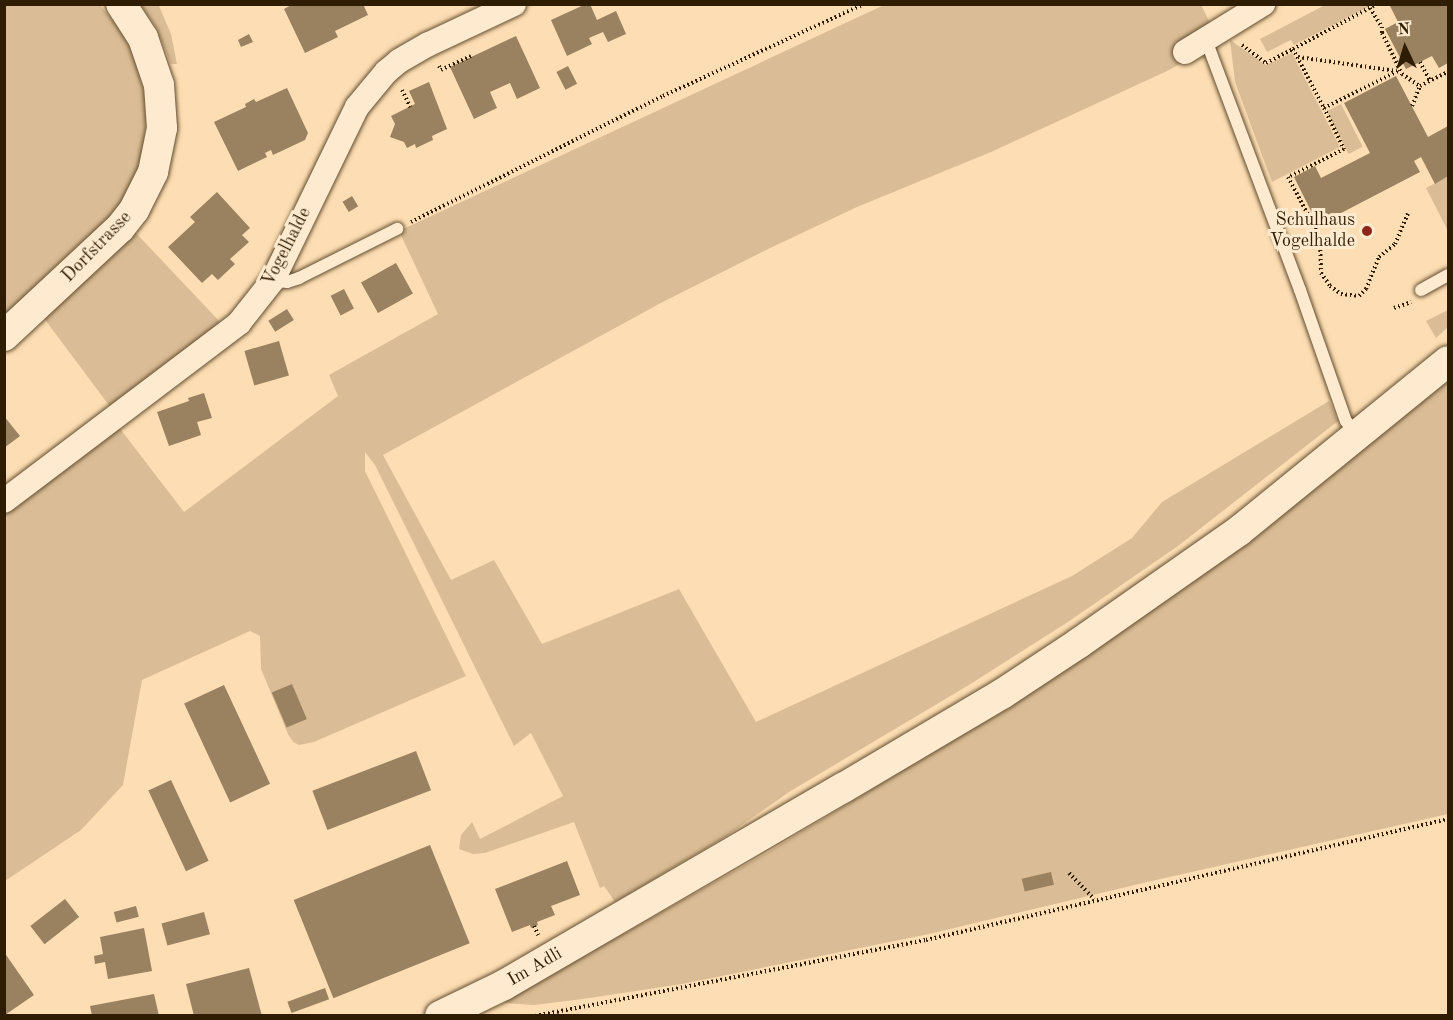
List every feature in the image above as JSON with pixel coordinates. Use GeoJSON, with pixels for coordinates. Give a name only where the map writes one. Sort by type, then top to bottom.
{"type":"FeatureCollection","features":[{"type":"Feature","properties":{"kind":"street","name":"Dorfstrasse"},"geometry":{"type":"LineString","coordinates":[[4,336],[120,228],[134,210],[153,172],[162,128],[159,85],[144,38],[121,4]]}},
{"type":"Feature","properties":{"kind":"street","name":"Vogelhalde"},"geometry":{"type":"LineString","coordinates":[[4,501],[240,323],[273,280],[353,115],[373,85],[411,53],[514,4]]}},
{"type":"Feature","properties":{"kind":"street"},"geometry":{"type":"LineString","coordinates":[[1185,52],[1263,4]]}},
{"type":"Feature","properties":{"kind":"street","name":"Im Adli"},"geometry":{"type":"LineString","coordinates":[[440,1016],[504,985],[924,741],[1079,644],[1239,531],[1358,437],[1449,361]]}},
{"type":"Feature","properties":{"kind":"lane"},"geometry":{"type":"LineString","coordinates":[[1213,36],[1346,421],[1358,437]]}},
{"type":"Feature","properties":{"kind":"lane"},"geometry":{"type":"LineString","coordinates":[[273,280],[286,282],[299,278],[397,229]]}},
{"type":"Feature","properties":{"kind":"lane"},"geometry":{"type":"LineString","coordinates":[[1421,290],[1449,275]]}},
{"type":"Feature","properties":{"kind":"path"},"geometry":{"type":"LineString","coordinates":[[397,229],[663,96],[864,4]]}},
{"type":"Feature","properties":{"kind":"path"},"geometry":{"type":"LineString","coordinates":[[1213,36],[1231,38],[1266,63],[1377,4]]}},
{"type":"Feature","properties":{"kind":"path"},"geometry":{"type":"LineString","coordinates":[[1370,8],[1383,27],[1382,33],[1398,71]]}},
{"type":"Feature","properties":{"kind":"path"},"geometry":{"type":"LineString","coordinates":[[1293,49],[1344,149],[1288,177],[1315,228],[1320,242],[1322,273],[1330,286],[1351,297],[1359,296],[1366,289],[1378,257],[1395,244],[1408,214]]}},
{"type":"Feature","properties":{"kind":"path"},"geometry":{"type":"LineString","coordinates":[[1298,57],[1398,71],[1420,86]]}},
{"type":"Feature","properties":{"kind":"path"},"geometry":{"type":"LineString","coordinates":[[1420,62],[1430,81]]}},
{"type":"Feature","properties":{"kind":"path"},"geometry":{"type":"LineString","coordinates":[[1324,108],[1398,71]]}},
{"type":"Feature","properties":{"kind":"path"},"geometry":{"type":"LineString","coordinates":[[1412,106],[1420,86],[1449,72]]}},
{"type":"Feature","properties":{"kind":"path"},"geometry":{"type":"LineString","coordinates":[[410,86],[402,90],[410,107]]}},
{"type":"Feature","properties":{"kind":"path"},"geometry":{"type":"LineString","coordinates":[[1394,309],[1403,305]]}},
{"type":"Feature","properties":{"kind":"path"},"geometry":{"type":"LineString","coordinates":[[535,1016],[926,940],[1094,899],[1449,819]]}},
{"type":"Feature","properties":{"kind":"path"},"geometry":{"type":"LineString","coordinates":[[1069,873],[1094,899]]}},
{"type":"Feature","properties":{"kind":"shaded area"},"geometry":{"type":"Polygon","coordinates":[[[1327,4],[1372,5],[1294,45],[1291,40],[1267,52],[1260,39],[1327,4]]]}},
{"type":"Feature","properties":{"kind":"shaded area"},"geometry":{"type":"Polygon","coordinates":[[[5,5],[100,5],[120,29],[134,56],[145,96],[146,117],[143,157],[131,188],[126,190],[126,198],[101,231],[5,321],[5,5]]]}},
{"type":"Feature","properties":{"kind":"shaded area"},"geometry":{"type":"Polygon","coordinates":[[[141,5],[159,6],[171,34],[177,64],[171,64],[156,27],[141,5]]]}},
{"type":"Feature","properties":{"kind":"shaded area"},"geometry":{"type":"Polygon","coordinates":[[[884,5],[1201,5],[1211,25],[1175,43],[1182,63],[1165,72],[991,152],[857,207],[764,251],[659,304],[383,455],[451,580],[494,560],[542,644],[679,589],[756,722],[1072,576],[1132,538],[1162,502],[1329,401],[1338,421],[1178,546],[1068,622],[969,685],[789,792],[725,837],[615,902],[604,886],[600,888],[574,822],[485,853],[473,854],[459,849],[461,835],[472,822],[480,839],[563,796],[531,733],[514,746],[375,465],[365,452],[365,471],[466,676],[314,742],[299,745],[293,742],[288,734],[261,669],[260,636],[250,631],[142,680],[123,785],[81,830],[5,881],[5,511],[118,426],[184,512],[338,396],[329,375],[438,314],[399,231],[884,5]]]}},
{"type":"Feature","properties":{"kind":"shaded area"},"geometry":{"type":"Polygon","coordinates":[[[1230,40],[1266,65],[1292,53],[1340,147],[1272,182],[1235,82],[1230,40]]]}},
{"type":"Feature","properties":{"kind":"shaded area"},"geometry":{"type":"Polygon","coordinates":[[[1341,104],[1363,147],[1349,154],[1327,111],[1341,104]]]}},
{"type":"Feature","properties":{"kind":"shaded area"},"geometry":{"type":"Polygon","coordinates":[[[1448,176],[1448,231],[1426,188],[1448,176]]]}},
{"type":"Feature","properties":{"kind":"shaded area"},"geometry":{"type":"Polygon","coordinates":[[[135,232],[222,324],[111,408],[43,317],[135,232]]]}},
{"type":"Feature","properties":{"kind":"shaded area"},"geometry":{"type":"Polygon","coordinates":[[[1448,310],[1448,327],[1436,338],[1426,321],[1448,310]]]}},
{"type":"Feature","properties":{"kind":"shaded area"},"geometry":{"type":"Polygon","coordinates":[[[1448,376],[1448,814],[929,934],[682,984],[534,1005],[505,1003],[509,998],[772,850],[951,741],[1448,376]]]}},
{"type":"Feature","properties":{"kind":"building"},"geometry":{"type":"Polygon","coordinates":[[[293,4],[363,4],[368,15],[335,31],[338,37],[305,53],[284,9],[293,4]]]}},
{"type":"Feature","properties":{"kind":"building"},"geometry":{"type":"Polygon","coordinates":[[[590,4],[597,20],[616,11],[626,34],[608,42],[603,32],[589,38],[592,44],[567,56],[551,20],[590,4]]]}},
{"type":"Feature","properties":{"kind":"building"},"geometry":{"type":"Polygon","coordinates":[[[1389,4],[1448,4],[1448,63],[1439,68],[1432,56],[1406,69],[1385,29],[1398,22],[1389,4]]]}},
{"type":"Feature","properties":{"kind":"building"},"geometry":{"type":"Polygon","coordinates":[[[249,34],[253,42],[241,47],[238,40],[249,34]]]}},
{"type":"Feature","properties":{"kind":"building"},"geometry":{"type":"Polygon","coordinates":[[[516,36],[540,88],[517,99],[510,83],[490,92],[497,108],[474,119],[450,67],[516,36]]]}},
{"type":"Feature","properties":{"kind":"building"},"geometry":{"type":"Polygon","coordinates":[[[568,66],[577,84],[565,90],[556,72],[568,66]]]}},
{"type":"Feature","properties":{"kind":"building"},"geometry":{"type":"Polygon","coordinates":[[[1396,76],[1428,137],[1448,126],[1448,176],[1435,184],[1421,157],[1414,161],[1420,172],[1318,225],[1294,177],[1315,166],[1321,178],[1370,153],[1344,103],[1396,76]]]}},
{"type":"Feature","properties":{"kind":"building"},"geometry":{"type":"Polygon","coordinates":[[[429,82],[447,129],[432,136],[433,140],[416,148],[415,144],[407,148],[404,142],[390,137],[395,124],[391,116],[415,104],[409,91],[429,82]]]}},
{"type":"Feature","properties":{"kind":"building"},"geometry":{"type":"Polygon","coordinates":[[[287,88],[308,133],[305,140],[273,155],[271,150],[265,153],[267,157],[238,171],[214,122],[246,107],[245,104],[254,99],[256,102],[287,88]]]}},
{"type":"Feature","properties":{"kind":"building"},"geometry":{"type":"Polygon","coordinates":[[[217,192],[250,228],[242,235],[249,242],[230,259],[235,264],[218,280],[212,274],[202,283],[168,247],[195,222],[190,217],[217,192]]]}},
{"type":"Feature","properties":{"kind":"building"},"geometry":{"type":"Polygon","coordinates":[[[352,196],[358,206],[349,212],[343,202],[352,196]]]}},
{"type":"Feature","properties":{"kind":"building"},"geometry":{"type":"Polygon","coordinates":[[[396,263],[413,294],[378,313],[361,282],[396,263]]]}},
{"type":"Feature","properties":{"kind":"building"},"geometry":{"type":"Polygon","coordinates":[[[344,289],[354,309],[341,315],[331,296],[344,289]]]}},
{"type":"Feature","properties":{"kind":"building"},"geometry":{"type":"Polygon","coordinates":[[[287,309],[294,320],[275,332],[268,321],[287,309]]]}},
{"type":"Feature","properties":{"kind":"building"},"geometry":{"type":"Polygon","coordinates":[[[279,341],[289,376],[254,386],[244,351],[279,341]]]}},
{"type":"Feature","properties":{"kind":"building"},"geometry":{"type":"Polygon","coordinates":[[[204,393],[212,418],[197,422],[201,435],[169,446],[157,412],[204,393]]]}},
{"type":"Feature","properties":{"kind":"building"},"geometry":{"type":"Polygon","coordinates":[[[4,416],[20,436],[4,448],[4,416]]]}},
{"type":"Feature","properties":{"kind":"building"},"geometry":{"type":"Polygon","coordinates":[[[292,684],[307,719],[287,728],[272,693],[292,684]]]}},
{"type":"Feature","properties":{"kind":"building"},"geometry":{"type":"Polygon","coordinates":[[[224,685],[270,784],[230,802],[184,704],[224,685]]]}},
{"type":"Feature","properties":{"kind":"building"},"geometry":{"type":"Polygon","coordinates":[[[416,751],[431,790],[327,830],[312,791],[416,751]]]}},
{"type":"Feature","properties":{"kind":"building"},"geometry":{"type":"Polygon","coordinates":[[[171,780],[209,861],[186,871],[148,791],[171,780]]]}},
{"type":"Feature","properties":{"kind":"building"},"geometry":{"type":"Polygon","coordinates":[[[430,845],[470,943],[333,998],[294,900],[430,845]]]}},
{"type":"Feature","properties":{"kind":"building"},"geometry":{"type":"Polygon","coordinates":[[[567,861],[580,895],[551,906],[555,915],[537,922],[538,925],[531,928],[530,925],[512,932],[495,889],[567,861]]]}},
{"type":"Feature","properties":{"kind":"building"},"geometry":{"type":"Polygon","coordinates":[[[1051,872],[1054,885],[1025,891],[1022,879],[1051,872]]]}},
{"type":"Feature","properties":{"kind":"building"},"geometry":{"type":"Polygon","coordinates":[[[65,899],[79,917],[44,944],[30,926],[65,899]]]}},
{"type":"Feature","properties":{"kind":"building"},"geometry":{"type":"Polygon","coordinates":[[[136,906],[139,917],[117,923],[114,912],[136,906]]]}},
{"type":"Feature","properties":{"kind":"building"},"geometry":{"type":"Polygon","coordinates":[[[204,912],[210,934],[167,946],[161,923],[204,912]]]}},
{"type":"Feature","properties":{"kind":"building"},"geometry":{"type":"Polygon","coordinates":[[[144,928],[152,971],[108,979],[105,962],[95,964],[94,956],[103,954],[100,937],[144,928]]]}},
{"type":"Feature","properties":{"kind":"building"},"geometry":{"type":"Polygon","coordinates":[[[4,952],[34,995],[5,1015],[4,1015],[4,952]]]}},
{"type":"Feature","properties":{"kind":"building"},"geometry":{"type":"Polygon","coordinates":[[[249,968],[262,1016],[194,1016],[186,984],[249,968]]]}},
{"type":"Feature","properties":{"kind":"building"},"geometry":{"type":"Polygon","coordinates":[[[325,988],[329,999],[292,1013],[287,1002],[325,988]]]}},
{"type":"Feature","properties":{"kind":"building"},"geometry":{"type":"Polygon","coordinates":[[[154,994],[159,1016],[92,1016],[90,1006],[154,994]]]}},
{"type":"Feature","properties":{"kind":"place","name":"Schulhaus Vogelhalde"},"geometry":{"type":"Point","coordinates":[1367,231]}}]}
